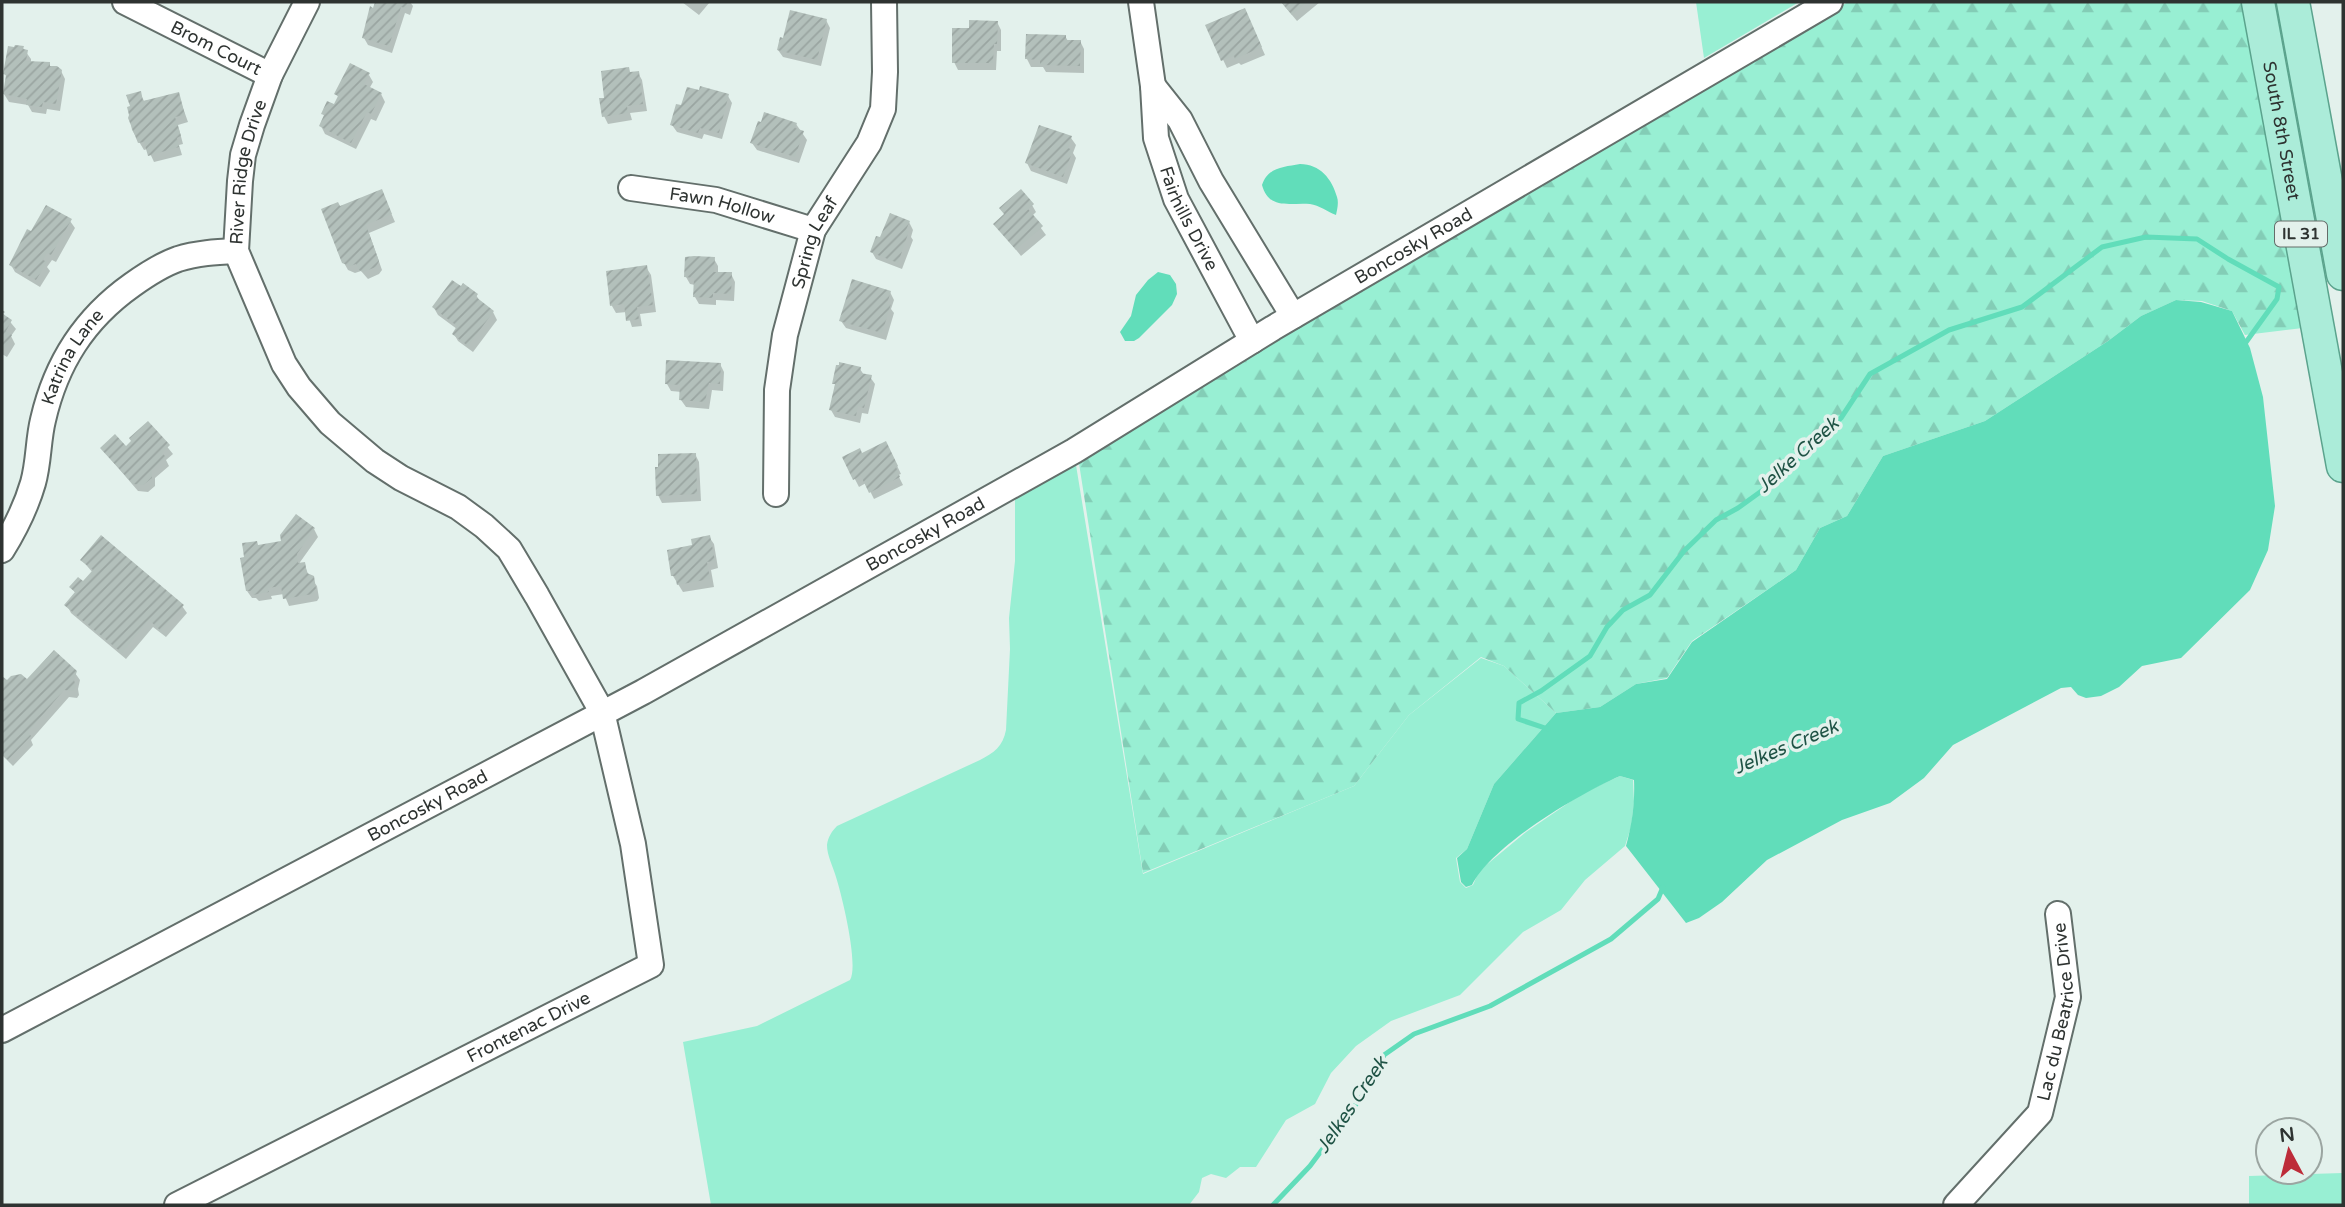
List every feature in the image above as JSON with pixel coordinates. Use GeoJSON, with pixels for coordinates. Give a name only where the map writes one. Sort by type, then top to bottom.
{"type":"FeatureCollection","features":[{"type":"Feature","properties":{"kind":"main road","name":"South 8th Street"},"geometry":{"type":"LineString","coordinates":[[2258,2],[2343,466]]}},
{"type":"Feature","properties":{"kind":"main road","name":"South 8th Street"},"geometry":{"type":"LineString","coordinates":[[2293,2],[2343,274]]}},
{"type":"Feature","properties":{"kind":"street","name":"Brom Court"},"geometry":{"type":"LineString","coordinates":[[125,2],[270,75]]}},
{"type":"Feature","properties":{"kind":"street","name":"River Ridge Drive"},"geometry":{"type":"LineString","coordinates":[[307,2],[270,75],[243,155],[236,251],[284,363],[299,387],[330,423],[375,461],[401,478],[458,507],[509,549],[602,712]]}},
{"type":"Feature","properties":{"kind":"street","name":"Spring Leaf"},"geometry":{"type":"LineString","coordinates":[[776,494],[778,379],[785,335],[813,230],[869,143],[883,109],[884,2]]}},
{"type":"Feature","properties":{"kind":"street","name":"Fairhills Drive"},"geometry":{"type":"LineString","coordinates":[[1141,2],[1153,86],[1156,138],[1176,199],[1252,341]]}},
{"type":"Feature","properties":{"kind":"street","name":"Boncosky Road"},"geometry":{"type":"LineString","coordinates":[[2,1030],[643,692],[1073,451],[1293,316],[1830,2]]}},
{"type":"Feature","properties":{"kind":"street","name":"Fairhills Drive"},"geometry":{"type":"LineString","coordinates":[[1153,86],[1180,120],[1211,181],[1293,316]]}},
{"type":"Feature","properties":{"kind":"street","name":"Fawn Hollow"},"geometry":{"type":"LineString","coordinates":[[631,188],[716,200],[813,230]]}},
{"type":"Feature","properties":{"kind":"street","name":"Katrina Lane"},"geometry":{"type":"LineString","coordinates":[[2,550],[17,525],[33,482],[43,420],[54,383],[82,330],[114,298],[149,273],[177,260],[208,252],[236,251]]}},
{"type":"Feature","properties":{"kind":"street","name":"Frontenac Drive"},"geometry":{"type":"LineString","coordinates":[[177,1205],[651,964],[633,844],[602,712]]}},
{"type":"Feature","properties":{"kind":"street","name":"Lac du Beatrice Drive"},"geometry":{"type":"LineString","coordinates":[[1956,1205],[2040,1113],[2068,997],[2058,914]]}},
{"type":"Feature","properties":{"kind":"green space"},"geometry":{"type":"Polygon","coordinates":[[[1696,2],[1799,2],[1704,58],[1696,2]]]}},
{"type":"Feature","properties":{"kind":"green space"},"geometry":{"type":"Polygon","coordinates":[[[1848,2],[2245,2],[2303,328],[2245,335],[2232,311],[2202,301],[2176,300],[2141,316],[2108,341],[1985,421],[1883,456],[1847,516],[1820,528],[1796,570],[1692,641],[1667,678],[1636,684],[1600,707],[1556,713],[1504,666],[1481,657],[1409,715],[1354,786],[1143,873],[1078,457],[1848,2]]]}},
{"type":"Feature","properties":{"kind":"green space"},"geometry":{"type":"Polygon","coordinates":[[[1075,459],[1143,874],[1354,786],[1409,715],[1481,658],[1504,666],[1556,713],[1494,784],[1467,849],[1456,858],[1460,882],[1466,888],[1473,885],[1479,871],[1526,832],[1583,793],[1620,776],[1633,780],[1631,827],[1625,846],[1585,880],[1561,910],[1523,932],[1460,995],[1391,1021],[1356,1046],[1331,1073],[1315,1104],[1286,1120],[1256,1167],[1240,1167],[1226,1178],[1211,1174],[1202,1178],[1199,1192],[1189,1205],[711,1205],[683,1042],[757,1026],[850,980],[852,960],[849,930],[828,853],[829,837],[837,826],[980,760],[1000,745],[1006,730],[1009,618],[1015,561],[1015,495],[1075,459]]]}},
{"type":"Feature","properties":{"kind":"green space"},"geometry":{"type":"Polygon","coordinates":[[[2343,1173],[2343,1205],[2249,1205],[2249,1176],[2254,1176],[2254,1186],[2324,1186],[2324,1174],[2343,1173]]]}},
{"type":"Feature","properties":{"kind":"water"},"geometry":{"type":"Polygon","coordinates":[[[1300,164],[1314,167],[1328,179],[1338,199],[1336,215],[1313,205],[1275,202],[1265,193],[1262,185],[1272,171],[1300,164]]]}},
{"type":"Feature","properties":{"kind":"water"},"geometry":{"type":"Polygon","coordinates":[[[1158,272],[1170,275],[1176,284],[1177,294],[1172,305],[1139,338],[1125,341],[1120,332],[1131,316],[1136,295],[1158,272]]]}},
{"type":"Feature","properties":{"kind":"water"},"geometry":{"type":"Polygon","coordinates":[[[2176,300],[2201,302],[2232,311],[2250,348],[2263,397],[2275,506],[2268,550],[2250,590],[2181,658],[2142,666],[2119,687],[2101,696],[2086,698],[2078,695],[2071,687],[2061,688],[1953,745],[1924,778],[1890,803],[1842,820],[1767,860],[1722,902],[1699,918],[1686,923],[1626,846],[1633,813],[1634,780],[1620,776],[1538,822],[1498,854],[1472,885],[1466,887],[1461,882],[1457,858],[1467,849],[1494,784],[1556,713],[1600,707],[1636,684],[1667,679],[1692,642],[1796,570],[1820,528],[1847,516],[1883,456],[1985,421],[2108,341],[2141,316],[2176,300]]]}},
{"type":"Feature","properties":{"kind":"building"},"geometry":{"type":"Polygon","coordinates":[[[375,2],[408,2],[406,8],[401,7],[389,46],[362,38],[370,6],[373,8],[375,2]]]}},
{"type":"Feature","properties":{"kind":"building"},"geometry":{"type":"Polygon","coordinates":[[[1281,2],[1307,2],[1292,15],[1281,2]]]}},
{"type":"Feature","properties":{"kind":"building"},"geometry":{"type":"Polygon","coordinates":[[[1245,8],[1262,47],[1235,59],[1234,56],[1221,61],[1205,25],[1245,8]]]}},
{"type":"Feature","properties":{"kind":"building"},"geometry":{"type":"Polygon","coordinates":[[[790,10],[827,19],[817,60],[777,50],[790,10]]]}},
{"type":"Feature","properties":{"kind":"building"},"geometry":{"type":"Polygon","coordinates":[[[969,20],[998,21],[993,63],[952,63],[952,28],[969,28],[969,20]]]}},
{"type":"Feature","properties":{"kind":"building"},"geometry":{"type":"Polygon","coordinates":[[[1026,34],[1066,35],[1066,40],[1081,40],[1080,66],[1040,65],[1040,60],[1025,59],[1026,34]]]}},
{"type":"Feature","properties":{"kind":"building"},"geometry":{"type":"Polygon","coordinates":[[[8,46],[24,46],[23,49],[28,50],[26,61],[50,62],[50,66],[57,66],[62,70],[56,104],[43,102],[42,107],[26,105],[27,99],[3,94],[8,46]]]}},
{"type":"Feature","properties":{"kind":"building"},"geometry":{"type":"Polygon","coordinates":[[[350,63],[370,73],[364,84],[382,93],[371,114],[367,112],[351,143],[319,126],[327,101],[334,104],[338,96],[334,94],[350,63]]]}},
{"type":"Feature","properties":{"kind":"building"},"geometry":{"type":"Polygon","coordinates":[[[629,67],[630,72],[639,71],[643,104],[627,106],[628,113],[602,117],[599,98],[604,98],[601,71],[629,67]]]}},
{"type":"Feature","properties":{"kind":"building"},"geometry":{"type":"Polygon","coordinates":[[[700,86],[729,94],[719,133],[700,128],[698,133],[670,125],[676,104],[681,105],[687,87],[699,90],[700,86]]]}},
{"type":"Feature","properties":{"kind":"building"},"geometry":{"type":"Polygon","coordinates":[[[141,91],[143,101],[179,92],[185,115],[175,117],[181,136],[177,138],[179,147],[148,156],[144,142],[138,143],[128,118],[127,107],[130,106],[126,95],[141,91]]]}},
{"type":"Feature","properties":{"kind":"building"},"geometry":{"type":"Polygon","coordinates":[[[764,112],[797,123],[795,128],[804,131],[795,157],[750,143],[764,112]]]}},
{"type":"Feature","properties":{"kind":"building"},"geometry":{"type":"Polygon","coordinates":[[[1039,125],[1072,136],[1068,148],[1073,150],[1063,177],[1025,163],[1039,125]]]}},
{"type":"Feature","properties":{"kind":"building"},"geometry":{"type":"Polygon","coordinates":[[[382,189],[392,214],[366,225],[379,261],[376,267],[363,272],[356,264],[350,266],[342,263],[321,209],[338,202],[340,206],[382,189]]]}},
{"type":"Feature","properties":{"kind":"building"},"geometry":{"type":"Polygon","coordinates":[[[1021,189],[1034,204],[1028,209],[1043,226],[1016,250],[993,224],[1004,214],[999,208],[1021,189]]]}},
{"type":"Feature","properties":{"kind":"building"},"geometry":{"type":"Polygon","coordinates":[[[46,205],[72,219],[51,255],[47,253],[43,260],[47,262],[36,280],[9,265],[27,229],[31,231],[46,205]]]}},
{"type":"Feature","properties":{"kind":"building"},"geometry":{"type":"Polygon","coordinates":[[[890,213],[910,221],[898,263],[870,252],[890,213]]]}},
{"type":"Feature","properties":{"kind":"building"},"geometry":{"type":"Polygon","coordinates":[[[685,257],[715,257],[714,272],[732,272],[731,294],[713,293],[713,298],[693,297],[694,278],[684,277],[685,257]]]}},
{"type":"Feature","properties":{"kind":"building"},"geometry":{"type":"Polygon","coordinates":[[[647,265],[653,305],[637,307],[639,319],[626,321],[624,304],[610,306],[606,271],[647,265]]]}},
{"type":"Feature","properties":{"kind":"building"},"geometry":{"type":"Polygon","coordinates":[[[852,279],[891,291],[887,304],[891,304],[882,333],[839,321],[852,279]]]}},
{"type":"Feature","properties":{"kind":"building"},"geometry":{"type":"Polygon","coordinates":[[[452,280],[461,286],[463,283],[478,294],[476,297],[494,311],[468,346],[452,334],[457,326],[432,307],[452,280]]]}},
{"type":"Feature","properties":{"kind":"building"},"geometry":{"type":"Polygon","coordinates":[[[2,310],[5,312],[3,314],[12,320],[6,331],[12,335],[2,353],[2,310]]]}},
{"type":"Feature","properties":{"kind":"building"},"geometry":{"type":"Polygon","coordinates":[[[666,360],[721,363],[720,384],[709,383],[705,402],[679,400],[680,385],[665,384],[666,360]]]}},
{"type":"Feature","properties":{"kind":"building"},"geometry":{"type":"Polygon","coordinates":[[[839,362],[861,367],[860,373],[872,375],[864,408],[858,406],[856,416],[829,410],[835,384],[832,384],[839,362]]]}},
{"type":"Feature","properties":{"kind":"building"},"geometry":{"type":"Polygon","coordinates":[[[148,421],[170,445],[162,453],[166,457],[152,470],[152,478],[143,485],[133,484],[100,448],[115,434],[126,446],[131,441],[129,438],[148,421]]]}},
{"type":"Feature","properties":{"kind":"building"},"geometry":{"type":"Polygon","coordinates":[[[886,441],[898,466],[896,467],[900,477],[869,493],[861,476],[853,480],[842,457],[860,448],[862,453],[886,441]]]}},
{"type":"Feature","properties":{"kind":"building"},"geometry":{"type":"Polygon","coordinates":[[[696,453],[697,494],[656,496],[655,467],[658,467],[658,454],[696,453]]]}},
{"type":"Feature","properties":{"kind":"building"},"geometry":{"type":"Polygon","coordinates":[[[296,514],[315,528],[297,554],[298,563],[305,562],[307,573],[314,576],[316,589],[313,594],[283,599],[281,586],[253,595],[252,591],[246,591],[240,558],[244,557],[242,543],[257,541],[258,545],[281,541],[280,535],[296,514]]]}},
{"type":"Feature","properties":{"kind":"building"},"geometry":{"type":"Polygon","coordinates":[[[101,535],[184,605],[161,631],[149,620],[122,653],[64,605],[75,592],[69,587],[78,577],[83,581],[93,570],[80,560],[101,535]]]}},
{"type":"Feature","properties":{"kind":"building"},"geometry":{"type":"Polygon","coordinates":[[[710,535],[715,561],[707,562],[710,579],[677,585],[675,576],[671,576],[667,550],[692,545],[691,539],[710,535]]]}},
{"type":"Feature","properties":{"kind":"building"},"geometry":{"type":"Polygon","coordinates":[[[54,650],[77,671],[74,680],[76,687],[73,691],[64,690],[28,732],[31,736],[8,760],[2,754],[2,676],[7,680],[11,676],[21,674],[27,679],[54,650]]]}},
{"type":"Feature","properties":{"kind":"waterway","name":"Jelke Creek"},"geometry":{"type":"LineString","coordinates":[[1548,729],[1518,719],[1519,703],[1541,691],[1590,656],[1607,627],[1623,610],[1650,595],[1684,551],[1716,520],[1774,482],[1841,418],[1870,374],[1949,330],[2022,307],[2102,247],[2146,237],[2197,239],[2279,287],[2277,299],[2244,345]]}},
{"type":"Feature","properties":{"kind":"waterway","name":"Jelkes Creek"},"geometry":{"type":"LineString","coordinates":[[1273,1205],[1310,1166],[1371,1084],[1384,1055],[1414,1034],[1490,1006],[1611,939],[1658,899],[1663,887]]}}]}
